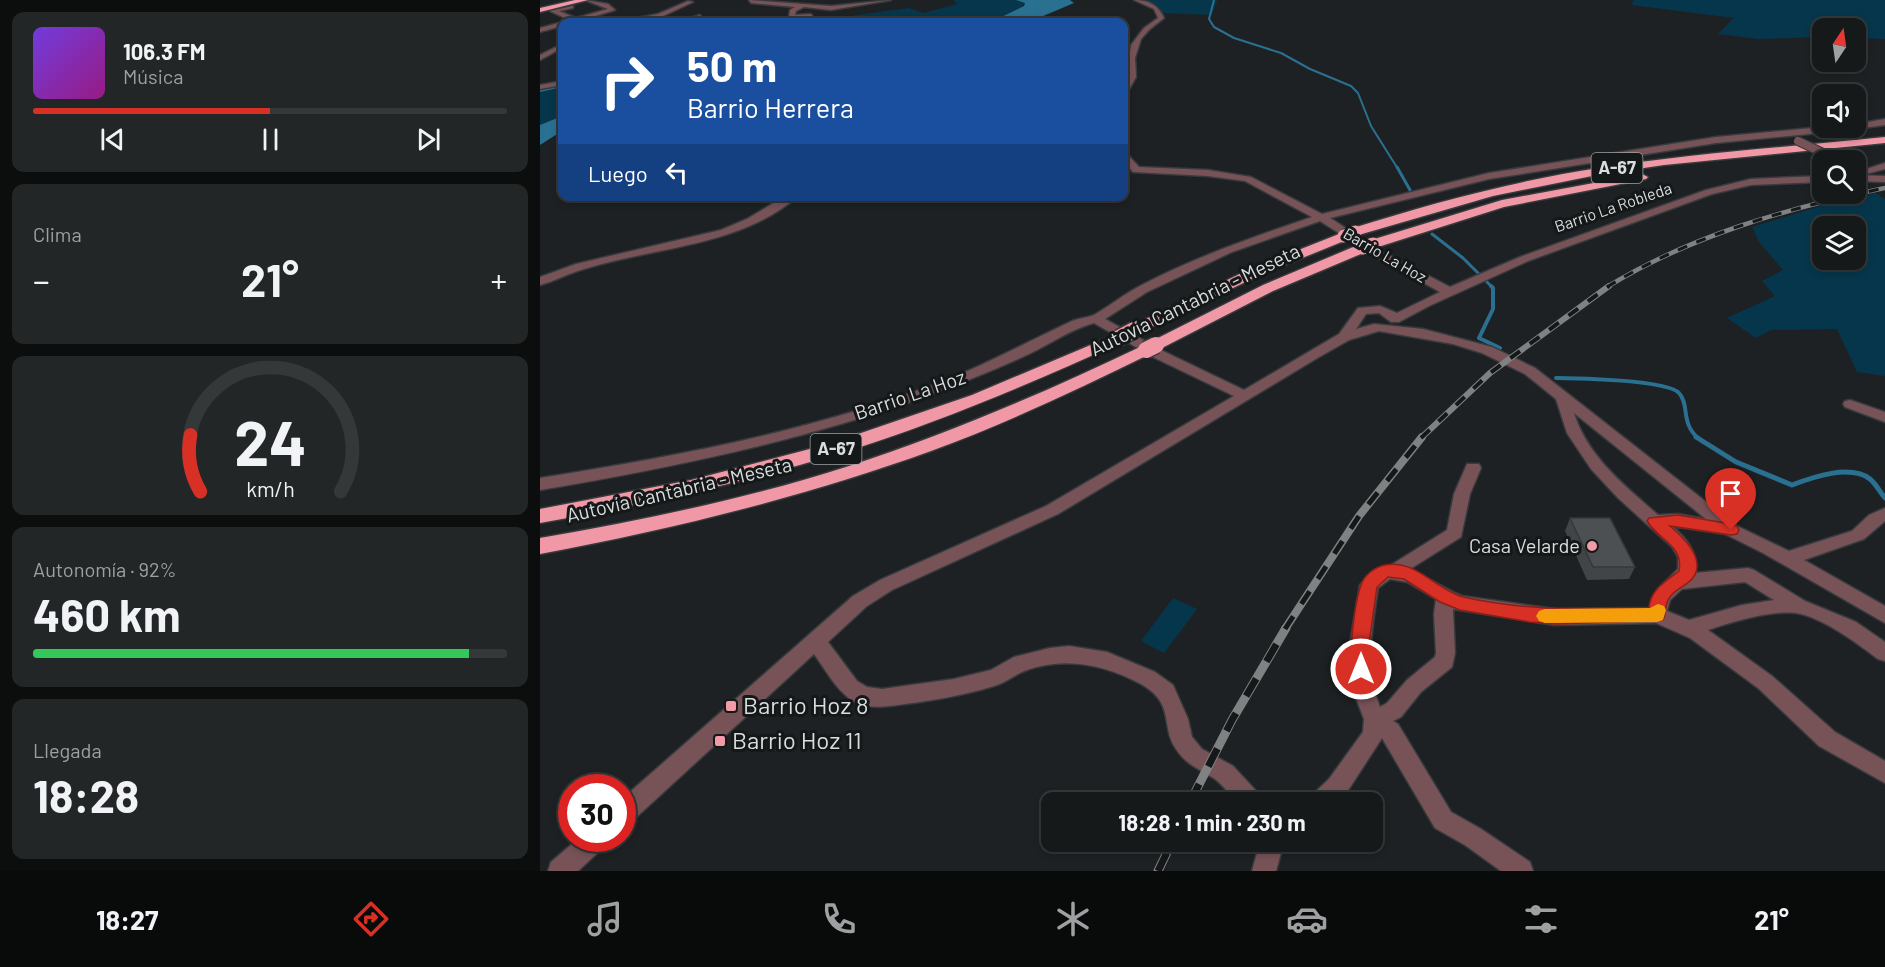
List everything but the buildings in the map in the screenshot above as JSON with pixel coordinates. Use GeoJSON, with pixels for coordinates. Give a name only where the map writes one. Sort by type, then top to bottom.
{"type":"FeatureCollection","features":[{"type":"Feature","properties":{"kind":"highway"},"geometry":{"type":"LineString","coordinates":[[540,10],[587,0]]}},
{"type":"Feature","properties":{"kind":"highway","name":"Autovía Cantabria - Meseta"},"geometry":{"type":"LineString","coordinates":[[540,516],[689,487],[849,445],[986,397],[1127,334],[1253,273],[1349,234],[1466,198],[1559,178],[1654,163],[1885,140]]}},
{"type":"Feature","properties":{"kind":"highway","name":"Autovía Cantabria - Meseta"},"geometry":{"type":"LineString","coordinates":[[540,546],[701,513],[803,486],[891,459],[1037,403],[1268,288],[1368,246],[1482,210],[1584,187],[1689,171],[1885,151]]}},
{"type":"Feature","properties":{"kind":"street"},"geometry":{"type":"LineString","coordinates":[[587,0],[606,5],[619,18]]}},
{"type":"Feature","properties":{"kind":"street"},"geometry":{"type":"LineString","coordinates":[[752,0],[831,8],[888,0]]}},
{"type":"Feature","properties":{"kind":"street"},"geometry":{"type":"LineString","coordinates":[[811,16],[792,18],[793,10],[817,0]]}},
{"type":"Feature","properties":{"kind":"street"},"geometry":{"type":"LineString","coordinates":[[1128,84],[1132,77],[1130,62],[1133,52],[1144,30],[1160,19],[1156,8],[1137,0]]}},
{"type":"Feature","properties":{"kind":"street"},"geometry":{"type":"LineString","coordinates":[[647,18],[659,16],[686,1]]}},
{"type":"Feature","properties":{"kind":"street"},"geometry":{"type":"LineString","coordinates":[[571,18],[553,11],[572,7]]}},
{"type":"Feature","properties":{"kind":"street"},"geometry":{"type":"LineString","coordinates":[[584,18],[611,11]]}},
{"type":"Feature","properties":{"kind":"street"},"geometry":{"type":"LineString","coordinates":[[540,30],[558,25]]}},
{"type":"Feature","properties":{"kind":"street"},"geometry":{"type":"LineString","coordinates":[[540,46],[558,46]]}},
{"type":"Feature","properties":{"kind":"street"},"geometry":{"type":"LineString","coordinates":[[540,58],[558,48]]}},
{"type":"Feature","properties":{"kind":"street"},"geometry":{"type":"LineString","coordinates":[[540,64],[558,59]]}},
{"type":"Feature","properties":{"kind":"street"},"geometry":{"type":"LineString","coordinates":[[540,87],[558,84]]}},
{"type":"Feature","properties":{"kind":"street"},"geometry":{"type":"LineString","coordinates":[[1866,125],[1885,122]]}},
{"type":"Feature","properties":{"kind":"street"},"geometry":{"type":"LineString","coordinates":[[1321,217],[1489,176],[1716,140],[1812,131]]}},
{"type":"Feature","properties":{"kind":"street"},"geometry":{"type":"LineString","coordinates":[[1798,141],[1796,139],[1798,136],[1812,133]]}},
{"type":"Feature","properties":{"kind":"street"},"geometry":{"type":"LineString","coordinates":[[1778,134],[1817,150]]}},
{"type":"Feature","properties":{"kind":"street"},"geometry":{"type":"LineString","coordinates":[[1128,161],[1136,170]]}},
{"type":"Feature","properties":{"kind":"street"},"geometry":{"type":"LineString","coordinates":[[1866,172],[1885,166]]}},
{"type":"Feature","properties":{"kind":"street","name":"Barrio La Hoz"},"geometry":{"type":"LineString","coordinates":[[1128,172],[1136,170],[1208,173],[1248,180],[1321,217],[1379,254],[1449,292]]}},
{"type":"Feature","properties":{"kind":"street"},"geometry":{"type":"LineString","coordinates":[[1866,175],[1885,179]]}},
{"type":"Feature","properties":{"kind":"street","name":"Barrio La Robleda"},"geometry":{"type":"LineString","coordinates":[[1386,324],[1449,292],[1568,242],[1708,192],[1751,182],[1812,179]]}},
{"type":"Feature","properties":{"kind":"street"},"geometry":{"type":"LineString","coordinates":[[540,281],[580,266],[724,232],[751,222],[785,201]]}},
{"type":"Feature","properties":{"kind":"street","name":"Barrio La Hoz"},"geometry":{"type":"LineString","coordinates":[[540,484],[626,471],[762,442],[879,408],[952,382],[1025,351],[1078,324],[1096,320],[1143,290],[1228,250],[1321,217]]}},
{"type":"Feature","properties":{"kind":"street","name":"Barrio La Robleda"},"geometry":{"type":"LineString","coordinates":[[1357,320],[1358,313],[1362,310],[1425,303]]}},
{"type":"Feature","properties":{"kind":"street"},"geometry":{"type":"LineString","coordinates":[[636,802],[860,601],[886,585],[1052,510],[1344,338],[1386,324],[1390,314],[1380,309]]}},
{"type":"Feature","properties":{"kind":"street"},"geometry":{"type":"LineString","coordinates":[[1096,320],[1160,355],[1245,396]]}},
{"type":"Feature","properties":{"kind":"street"},"geometry":{"type":"LineString","coordinates":[[1344,338],[1357,320],[1365,326],[1386,324],[1487,350],[1530,371],[1731,530],[1788,558],[1885,615]]}},
{"type":"Feature","properties":{"kind":"street"},"geometry":{"type":"LineString","coordinates":[[1563,397],[1565,414],[1587,451],[1617,486],[1678,541],[1686,553],[1688,563],[1686,574],[1680,582]]}},
{"type":"Feature","properties":{"kind":"street"},"geometry":{"type":"LineString","coordinates":[[1850,404],[1885,417]]}},
{"type":"Feature","properties":{"kind":"street"},"geometry":{"type":"LineString","coordinates":[[1397,570],[1403,564],[1439,546],[1455,533],[1462,494],[1473,468]]}},
{"type":"Feature","properties":{"kind":"street"},"geometry":{"type":"LineString","coordinates":[[1788,558],[1865,532],[1871,520],[1885,514]]}},
{"type":"Feature","properties":{"kind":"street"},"geometry":{"type":"LineString","coordinates":[[1654,521],[1678,520],[1731,530]]}},
{"type":"Feature","properties":{"kind":"street"},"geometry":{"type":"LineString","coordinates":[[1332,792],[1373,735],[1374,719],[1362,688],[1359,650],[1367,594],[1374,578],[1385,572],[1397,570],[1460,603],[1556,617],[1657,615],[1688,628],[1765,682],[1827,739],[1885,773]]}},
{"type":"Feature","properties":{"kind":"street"},"geometry":{"type":"LineString","coordinates":[[1657,615],[1658,602],[1664,591],[1680,582],[1749,575],[1798,606],[1849,627],[1885,652]]}},
{"type":"Feature","properties":{"kind":"street"},"geometry":{"type":"LineString","coordinates":[[1374,719],[1394,710],[1414,686],[1445,661],[1442,615],[1446,597]]}},
{"type":"Feature","properties":{"kind":"street"},"geometry":{"type":"LineString","coordinates":[[1688,628],[1743,612],[1778,606],[1798,606]]}},
{"type":"Feature","properties":{"kind":"street"},"geometry":{"type":"LineString","coordinates":[[816,641],[850,687],[863,696],[882,698],[954,688],[996,677],[1021,663],[1050,656],[1069,654],[1100,658],[1148,678],[1166,691],[1178,719],[1182,741],[1194,756],[1225,773],[1242,792]]}},
{"type":"Feature","properties":{"kind":"street"},"geometry":{"type":"LineString","coordinates":[[1374,719],[1390,732],[1443,820],[1473,837],[1521,871]]}},
{"type":"Feature","properties":{"kind":"street"},"geometry":{"type":"LineString","coordinates":[[560,871],[581,852]]}},
{"type":"Feature","properties":{"kind":"street"},"geometry":{"type":"LineString","coordinates":[[1263,871],[1269,852]]}},
{"type":"Feature","properties":{"kind":"shaded area"},"geometry":{"type":"Polygon","coordinates":[[[954,0],[1016,0],[1025,3],[1019,10],[1000,18],[850,18],[856,15],[909,8],[923,13],[957,4],[954,0]]]}},
{"type":"Feature","properties":{"kind":"shaded area"},"geometry":{"type":"Polygon","coordinates":[[[1016,0],[1070,0],[1074,3],[1038,18],[999,18],[1024,6],[1025,3],[1016,0]]]}},
{"type":"Feature","properties":{"kind":"shaded area"},"geometry":{"type":"Polygon","coordinates":[[[1138,0],[1217,0],[1212,15],[1160,13],[1157,7],[1138,0]]]}},
{"type":"Feature","properties":{"kind":"shaded area"},"geometry":{"type":"Polygon","coordinates":[[[1634,0],[1885,0],[1885,39],[1866,38],[1866,18],[1812,18],[1812,37],[1759,39],[1718,34],[1734,18],[1631,5],[1634,0]]]}},
{"type":"Feature","properties":{"kind":"shaded area"},"geometry":{"type":"Polygon","coordinates":[[[558,86],[558,118],[540,125],[540,91],[558,86]]]}},
{"type":"Feature","properties":{"kind":"shaded area"},"geometry":{"type":"Polygon","coordinates":[[[558,118],[558,134],[540,145],[540,125],[558,118]]]}},
{"type":"Feature","properties":{"kind":"shaded area"},"geometry":{"type":"Polygon","coordinates":[[[1876,193],[1885,199],[1885,376],[1857,372],[1837,329],[1771,330],[1756,338],[1727,318],[1775,296],[1762,281],[1783,270],[1759,242],[1752,227],[1827,204],[1866,204],[1866,195],[1876,193]]]}},
{"type":"Feature","properties":{"kind":"shaded area"},"geometry":{"type":"Polygon","coordinates":[[[1173,598],[1197,609],[1164,653],[1141,641],[1173,598]]]}},
{"type":"Feature","properties":{"kind":"waterway"},"geometry":{"type":"LineString","coordinates":[[1214,0],[1209,19],[1214,27],[1234,38],[1281,53],[1310,69],[1351,86],[1358,93],[1371,126],[1398,169]]}},
{"type":"Feature","properties":{"kind":"waterway"},"geometry":{"type":"LineString","coordinates":[[540,91],[558,87]]}},
{"type":"Feature","properties":{"kind":"waterway"},"geometry":{"type":"LineString","coordinates":[[1397,167],[1410,190]]}},
{"type":"Feature","properties":{"kind":"waterway"},"geometry":{"type":"LineString","coordinates":[[1432,234],[1463,258],[1493,288],[1493,309],[1479,338],[1500,348]]}},
{"type":"Feature","properties":{"kind":"waterway"},"geometry":{"type":"LineString","coordinates":[[1556,378],[1621,381],[1658,385],[1671,389],[1679,393],[1682,398],[1689,426],[1698,438]]}},
{"type":"Feature","properties":{"kind":"waterway"},"geometry":{"type":"LineString","coordinates":[[1696,437],[1736,462],[1792,485],[1831,473],[1852,472],[1870,479],[1885,498]]}},
{"type":"Feature","properties":{"kind":"railway"},"geometry":{"type":"LineString","coordinates":[[1607,287],[1673,252],[1707,238],[1777,214],[1885,188]]}},
{"type":"Feature","properties":{"kind":"railway"},"geometry":{"type":"LineString","coordinates":[[1422,437],[1490,373],[1609,286]]}},
{"type":"Feature","properties":{"kind":"railway"},"geometry":{"type":"LineString","coordinates":[[1285,629],[1359,516],[1422,437]]}},
{"type":"Feature","properties":{"kind":"railway"},"geometry":{"type":"LineString","coordinates":[[1195,792],[1232,720],[1286,628]]}},
{"type":"Feature","properties":{"kind":"railway"},"geometry":{"type":"LineString","coordinates":[[1158,871],[1167,852]]}},
{"type":"Feature","properties":{"kind":"slow traffic"},"geometry":{"type":"LineString","coordinates":[[1545,616],[1657,615],[1658,610]]}},
{"type":"Feature","properties":{"kind":"place","name":"Casa Velarde"},"geometry":{"type":"Point","coordinates":[1592,546]}},
{"type":"Feature","properties":{"kind":"place","name":"Barrio Hoz 8"},"geometry":{"type":"Point","coordinates":[731,706]}},
{"type":"Feature","properties":{"kind":"place","name":"Barrio Hoz 11"},"geometry":{"type":"Point","coordinates":[720,741]}},
{"type":"Feature","properties":{"kind":"route"},"geometry":{"type":"LineString","coordinates":[[1361,669],[1359,650],[1369,585],[1374,578],[1385,572],[1397,570],[1410,575],[1460,603],[1530,615],[1556,617],[1657,615],[1658,602],[1664,591],[1680,582],[1686,574],[1688,563],[1686,553],[1678,541],[1654,521],[1678,520],[1731,530]]}}]}
